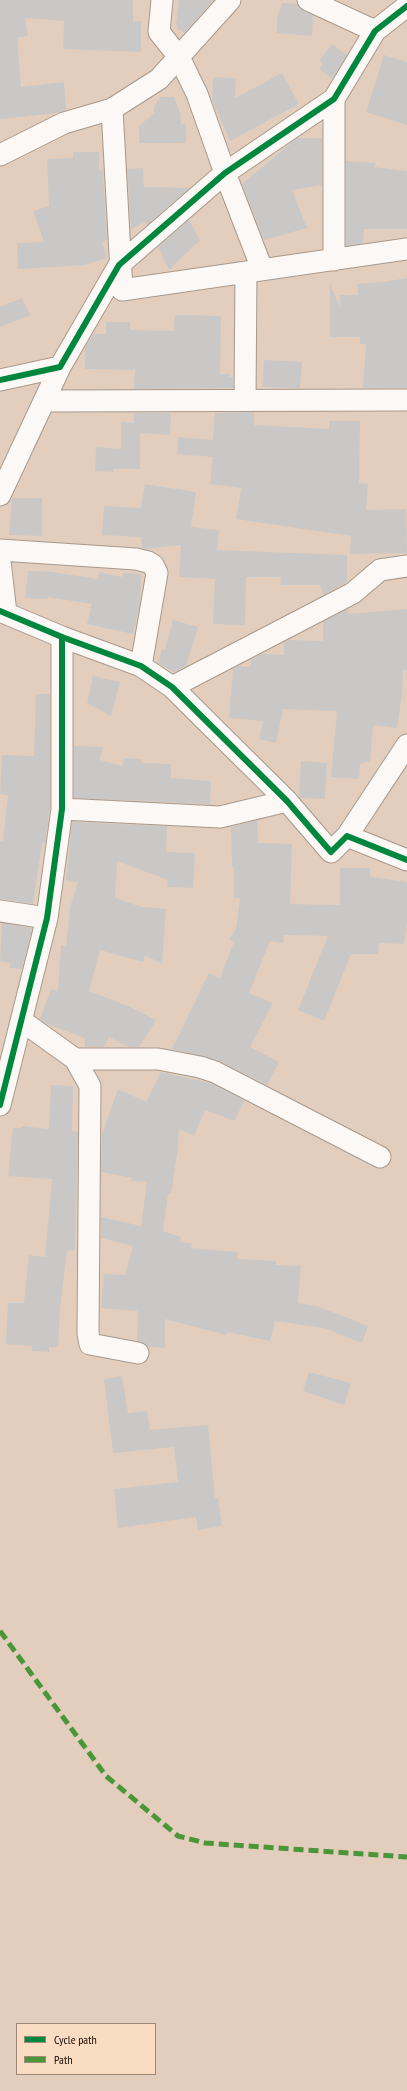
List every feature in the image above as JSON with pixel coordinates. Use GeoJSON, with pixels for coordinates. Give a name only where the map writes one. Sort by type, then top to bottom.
{"type":"FeatureCollection","features":[{"type":"Feature","properties":{"kind":"street"},"geometry":{"type":"LineString","coordinates":[[162,0],[159,32],[179,57],[197,94],[225,173],[254,271],[245,400]]}},
{"type":"Feature","properties":{"kind":"street"},"geometry":{"type":"LineString","coordinates":[[0,155],[64,123],[112,109],[159,79],[230,0]]}},
{"type":"Feature","properties":{"kind":"street"},"geometry":{"type":"LineString","coordinates":[[308,0],[375,31]]}},
{"type":"Feature","properties":{"kind":"street"},"geometry":{"type":"LineString","coordinates":[[0,495],[60,367],[120,265],[225,173],[334,99],[375,31],[407,6]]}},
{"type":"Feature","properties":{"kind":"street"},"geometry":{"type":"LineString","coordinates":[[334,99],[334,260]]}},
{"type":"Feature","properties":{"kind":"street"},"geometry":{"type":"LineString","coordinates":[[112,109],[120,287],[124,290],[407,250]]}},
{"type":"Feature","properties":{"kind":"street"},"geometry":{"type":"LineString","coordinates":[[0,380],[60,367]]}},
{"type":"Feature","properties":{"kind":"street"},"geometry":{"type":"LineString","coordinates":[[44,402],[407,400]]}},
{"type":"Feature","properties":{"kind":"street"},"geometry":{"type":"LineString","coordinates":[[0,550],[136,558],[148,562],[153,566],[157,573],[141,666]]}},
{"type":"Feature","properties":{"kind":"street"},"geometry":{"type":"LineString","coordinates":[[0,561],[3,612],[62,637],[141,666],[172,687],[287,801],[331,852],[347,836],[407,744]]}},
{"type":"Feature","properties":{"kind":"street"},"geometry":{"type":"LineString","coordinates":[[172,687],[353,593],[380,570],[407,566]]}},
{"type":"Feature","properties":{"kind":"street"},"geometry":{"type":"LineString","coordinates":[[0,1105],[47,918],[62,809],[62,637]]}},
{"type":"Feature","properties":{"kind":"street"},"geometry":{"type":"LineString","coordinates":[[62,809],[220,817],[287,801]]}},
{"type":"Feature","properties":{"kind":"street"},"geometry":{"type":"LineString","coordinates":[[347,836],[407,860]]}},
{"type":"Feature","properties":{"kind":"street"},"geometry":{"type":"LineString","coordinates":[[0,911],[47,918]]}},
{"type":"Feature","properties":{"kind":"street"},"geometry":{"type":"LineString","coordinates":[[22,1021],[75,1058],[90,1086],[88,1333],[90,1344],[138,1353]]}},
{"type":"Feature","properties":{"kind":"street"},"geometry":{"type":"LineString","coordinates":[[75,1058],[158,1059],[200,1067],[216,1072],[380,1157]]}},
{"type":"Feature","properties":{"kind":"building"},"geometry":{"type":"Polygon","coordinates":[[[0,0],[133,0],[133,21],[141,21],[141,52],[63,49],[64,21],[25,18],[28,36],[17,38],[21,87],[64,82],[66,110],[56,113],[0,119],[0,0]]]}},
{"type":"Feature","properties":{"kind":"building"},"geometry":{"type":"Polygon","coordinates":[[[179,0],[214,0],[184,33],[178,29],[176,24],[179,0]]]}},
{"type":"Feature","properties":{"kind":"building"},"geometry":{"type":"Polygon","coordinates":[[[282,3],[297,4],[303,11],[313,15],[312,36],[277,33],[277,18],[282,3]]]}},
{"type":"Feature","properties":{"kind":"building"},"geometry":{"type":"Polygon","coordinates":[[[332,44],[347,55],[332,79],[319,69],[323,64],[319,61],[332,44]]]}},
{"type":"Feature","properties":{"kind":"building"},"geometry":{"type":"Polygon","coordinates":[[[384,55],[407,62],[407,125],[366,112],[384,55]]]}},
{"type":"Feature","properties":{"kind":"building"},"geometry":{"type":"Polygon","coordinates":[[[282,73],[299,104],[230,141],[212,100],[213,77],[236,78],[235,98],[282,73]]]}},
{"type":"Feature","properties":{"kind":"building"},"geometry":{"type":"Polygon","coordinates":[[[160,97],[174,97],[180,113],[181,125],[186,123],[186,143],[139,143],[139,126],[154,113],[154,107],[160,97]]]}},
{"type":"Feature","properties":{"kind":"building"},"geometry":{"type":"Polygon","coordinates":[[[297,138],[322,138],[322,185],[292,190],[307,228],[264,240],[242,184],[297,138]]]}},
{"type":"Feature","properties":{"kind":"building"},"geometry":{"type":"Polygon","coordinates":[[[73,152],[99,152],[99,171],[103,170],[107,240],[102,242],[107,258],[85,265],[18,269],[17,243],[44,242],[33,211],[49,206],[47,159],[73,158],[73,152]]]}},
{"type":"Feature","properties":{"kind":"building"},"geometry":{"type":"Polygon","coordinates":[[[346,161],[376,163],[374,167],[407,171],[407,229],[364,229],[363,243],[346,246],[346,161]]]}},
{"type":"Feature","properties":{"kind":"building"},"geometry":{"type":"Polygon","coordinates":[[[143,168],[144,187],[190,188],[147,225],[145,222],[131,229],[127,169],[143,168]]]}},
{"type":"Feature","properties":{"kind":"building"},"geometry":{"type":"Polygon","coordinates":[[[189,220],[200,240],[169,270],[158,247],[189,220]]]}},
{"type":"Feature","properties":{"kind":"building"},"geometry":{"type":"Polygon","coordinates":[[[407,278],[407,388],[363,388],[366,344],[360,344],[360,337],[330,337],[330,284],[340,307],[340,295],[358,295],[357,284],[407,278]]]}},
{"type":"Feature","properties":{"kind":"building"},"geometry":{"type":"Polygon","coordinates":[[[22,298],[30,315],[0,327],[0,307],[22,298]]]}},
{"type":"Feature","properties":{"kind":"building"},"geometry":{"type":"Polygon","coordinates":[[[175,315],[221,316],[220,374],[230,374],[229,377],[233,377],[233,388],[134,389],[135,370],[85,369],[85,348],[93,334],[106,334],[106,322],[130,322],[130,330],[174,331],[175,315]]]}},
{"type":"Feature","properties":{"kind":"building"},"geometry":{"type":"Polygon","coordinates":[[[264,360],[302,362],[300,388],[262,387],[264,360]]]}},
{"type":"Feature","properties":{"kind":"building"},"geometry":{"type":"Polygon","coordinates":[[[254,412],[254,425],[329,429],[329,421],[360,421],[359,483],[368,484],[366,510],[406,509],[407,553],[350,554],[351,536],[236,519],[241,488],[210,484],[213,457],[177,454],[178,437],[213,440],[215,413],[254,412]]]}},
{"type":"Feature","properties":{"kind":"building"},"geometry":{"type":"Polygon","coordinates":[[[134,413],[171,413],[170,435],[140,433],[140,469],[113,469],[113,472],[95,471],[96,447],[121,449],[121,422],[134,423],[134,413]]]}},
{"type":"Feature","properties":{"kind":"building"},"geometry":{"type":"Polygon","coordinates":[[[145,484],[196,492],[191,527],[219,530],[217,550],[347,555],[347,582],[323,595],[320,585],[280,585],[281,577],[246,577],[245,625],[213,624],[215,579],[179,577],[181,545],[144,549],[142,548],[141,537],[102,535],[104,506],[141,508],[145,484]]]}},
{"type":"Feature","properties":{"kind":"building"},"geometry":{"type":"Polygon","coordinates":[[[12,498],[42,498],[42,536],[9,535],[12,498]]]}},
{"type":"Feature","properties":{"kind":"building"},"geometry":{"type":"Polygon","coordinates":[[[28,571],[52,572],[97,579],[99,572],[123,577],[123,573],[141,574],[140,604],[133,634],[87,624],[92,604],[48,597],[48,599],[25,598],[28,571]]]}},
{"type":"Feature","properties":{"kind":"building"},"geometry":{"type":"Polygon","coordinates":[[[348,609],[348,614],[407,609],[407,670],[403,670],[402,695],[397,728],[373,725],[370,761],[360,764],[359,779],[331,777],[337,711],[283,709],[276,743],[259,739],[263,721],[229,718],[233,669],[238,666],[251,667],[251,660],[261,654],[284,655],[284,642],[289,640],[323,641],[323,622],[348,609]]]}},
{"type":"Feature","properties":{"kind":"building"},"geometry":{"type":"Polygon","coordinates":[[[173,620],[198,627],[186,666],[174,672],[158,663],[162,649],[165,650],[173,620]]]}},
{"type":"Feature","properties":{"kind":"building"},"geometry":{"type":"Polygon","coordinates":[[[93,676],[120,682],[111,716],[87,703],[93,676]]]}},
{"type":"Feature","properties":{"kind":"building"},"geometry":{"type":"Polygon","coordinates":[[[36,694],[50,694],[50,808],[45,843],[42,843],[33,904],[0,899],[0,841],[3,841],[8,795],[0,794],[2,755],[34,756],[36,694]]]}},
{"type":"Feature","properties":{"kind":"building"},"geometry":{"type":"Polygon","coordinates":[[[74,746],[103,747],[100,760],[122,766],[124,758],[142,759],[141,763],[171,764],[171,778],[211,781],[210,804],[74,798],[74,746]]]}},
{"type":"Feature","properties":{"kind":"building"},"geometry":{"type":"Polygon","coordinates":[[[301,761],[327,763],[325,799],[300,798],[301,761]]]}},
{"type":"Feature","properties":{"kind":"building"},"geometry":{"type":"Polygon","coordinates":[[[257,820],[258,843],[292,844],[290,904],[340,905],[340,868],[370,868],[370,877],[407,882],[407,923],[404,944],[379,943],[378,954],[351,954],[324,1021],[298,1010],[328,936],[284,935],[283,943],[270,941],[249,993],[273,1003],[250,1047],[279,1062],[267,1085],[219,1061],[172,1049],[209,973],[220,978],[234,942],[229,939],[236,929],[240,898],[234,898],[234,867],[232,867],[231,827],[257,820]]]}},
{"type":"Feature","properties":{"kind":"building"},"geometry":{"type":"Polygon","coordinates":[[[72,822],[167,826],[166,852],[195,853],[193,888],[167,887],[168,880],[117,861],[115,898],[142,907],[166,909],[162,964],[145,955],[143,962],[100,950],[89,991],[128,1006],[156,1020],[139,1047],[129,1047],[109,1037],[104,1047],[85,1047],[85,1038],[47,1024],[40,1019],[51,989],[58,992],[61,945],[66,946],[69,910],[78,882],[66,880],[72,822]]]}},
{"type":"Feature","properties":{"kind":"building"},"geometry":{"type":"Polygon","coordinates":[[[2,923],[32,928],[22,969],[10,968],[10,963],[0,961],[2,923]]]}},
{"type":"Feature","properties":{"kind":"building"},"geometry":{"type":"Polygon","coordinates":[[[161,1072],[210,1083],[244,1100],[235,1121],[205,1110],[194,1136],[179,1129],[171,1194],[168,1194],[163,1231],[181,1237],[180,1242],[192,1243],[191,1248],[238,1252],[237,1259],[276,1261],[276,1265],[301,1266],[298,1303],[322,1307],[368,1326],[362,1343],[324,1328],[275,1321],[270,1341],[227,1332],[226,1335],[165,1319],[165,1348],[148,1347],[137,1341],[138,1311],[101,1308],[104,1274],[125,1275],[133,1246],[101,1238],[101,1217],[141,1226],[147,1182],[131,1181],[132,1178],[101,1172],[102,1134],[118,1089],[146,1102],[161,1072]]]}},
{"type":"Feature","properties":{"kind":"building"},"geometry":{"type":"Polygon","coordinates":[[[51,1085],[73,1086],[72,1131],[78,1132],[75,1251],[67,1250],[60,1309],[58,1347],[49,1347],[49,1352],[32,1351],[32,1346],[6,1344],[8,1303],[24,1303],[29,1255],[45,1257],[52,1179],[8,1176],[13,1128],[21,1128],[21,1126],[49,1129],[51,1085]]]}},
{"type":"Feature","properties":{"kind":"building"},"geometry":{"type":"Polygon","coordinates":[[[309,1372],[351,1383],[344,1405],[303,1391],[309,1372]]]}},
{"type":"Feature","properties":{"kind":"building"},"geometry":{"type":"Polygon","coordinates":[[[122,1376],[128,1413],[147,1411],[150,1430],[208,1425],[215,1498],[218,1498],[222,1526],[198,1530],[196,1517],[118,1528],[114,1489],[178,1482],[174,1447],[113,1453],[104,1379],[122,1376]]]}},
{"type":"Feature","properties":{"kind":"marked path"},"geometry":{"type":"LineString","coordinates":[[0,1631],[106,1776],[178,1836],[205,1843],[407,1857]]}},
{"type":"Feature","properties":{"kind":"cycle path"},"geometry":{"type":"LineString","coordinates":[[0,380],[60,367],[119,265],[225,173],[334,99],[375,31],[407,6]]}},
{"type":"Feature","properties":{"kind":"cycle path"},"geometry":{"type":"LineString","coordinates":[[0,611],[62,637],[141,666],[172,687],[287,801],[331,852],[347,836],[407,860]]}},
{"type":"Feature","properties":{"kind":"cycle path"},"geometry":{"type":"LineString","coordinates":[[0,1105],[47,918],[62,809],[62,637]]}}]}
